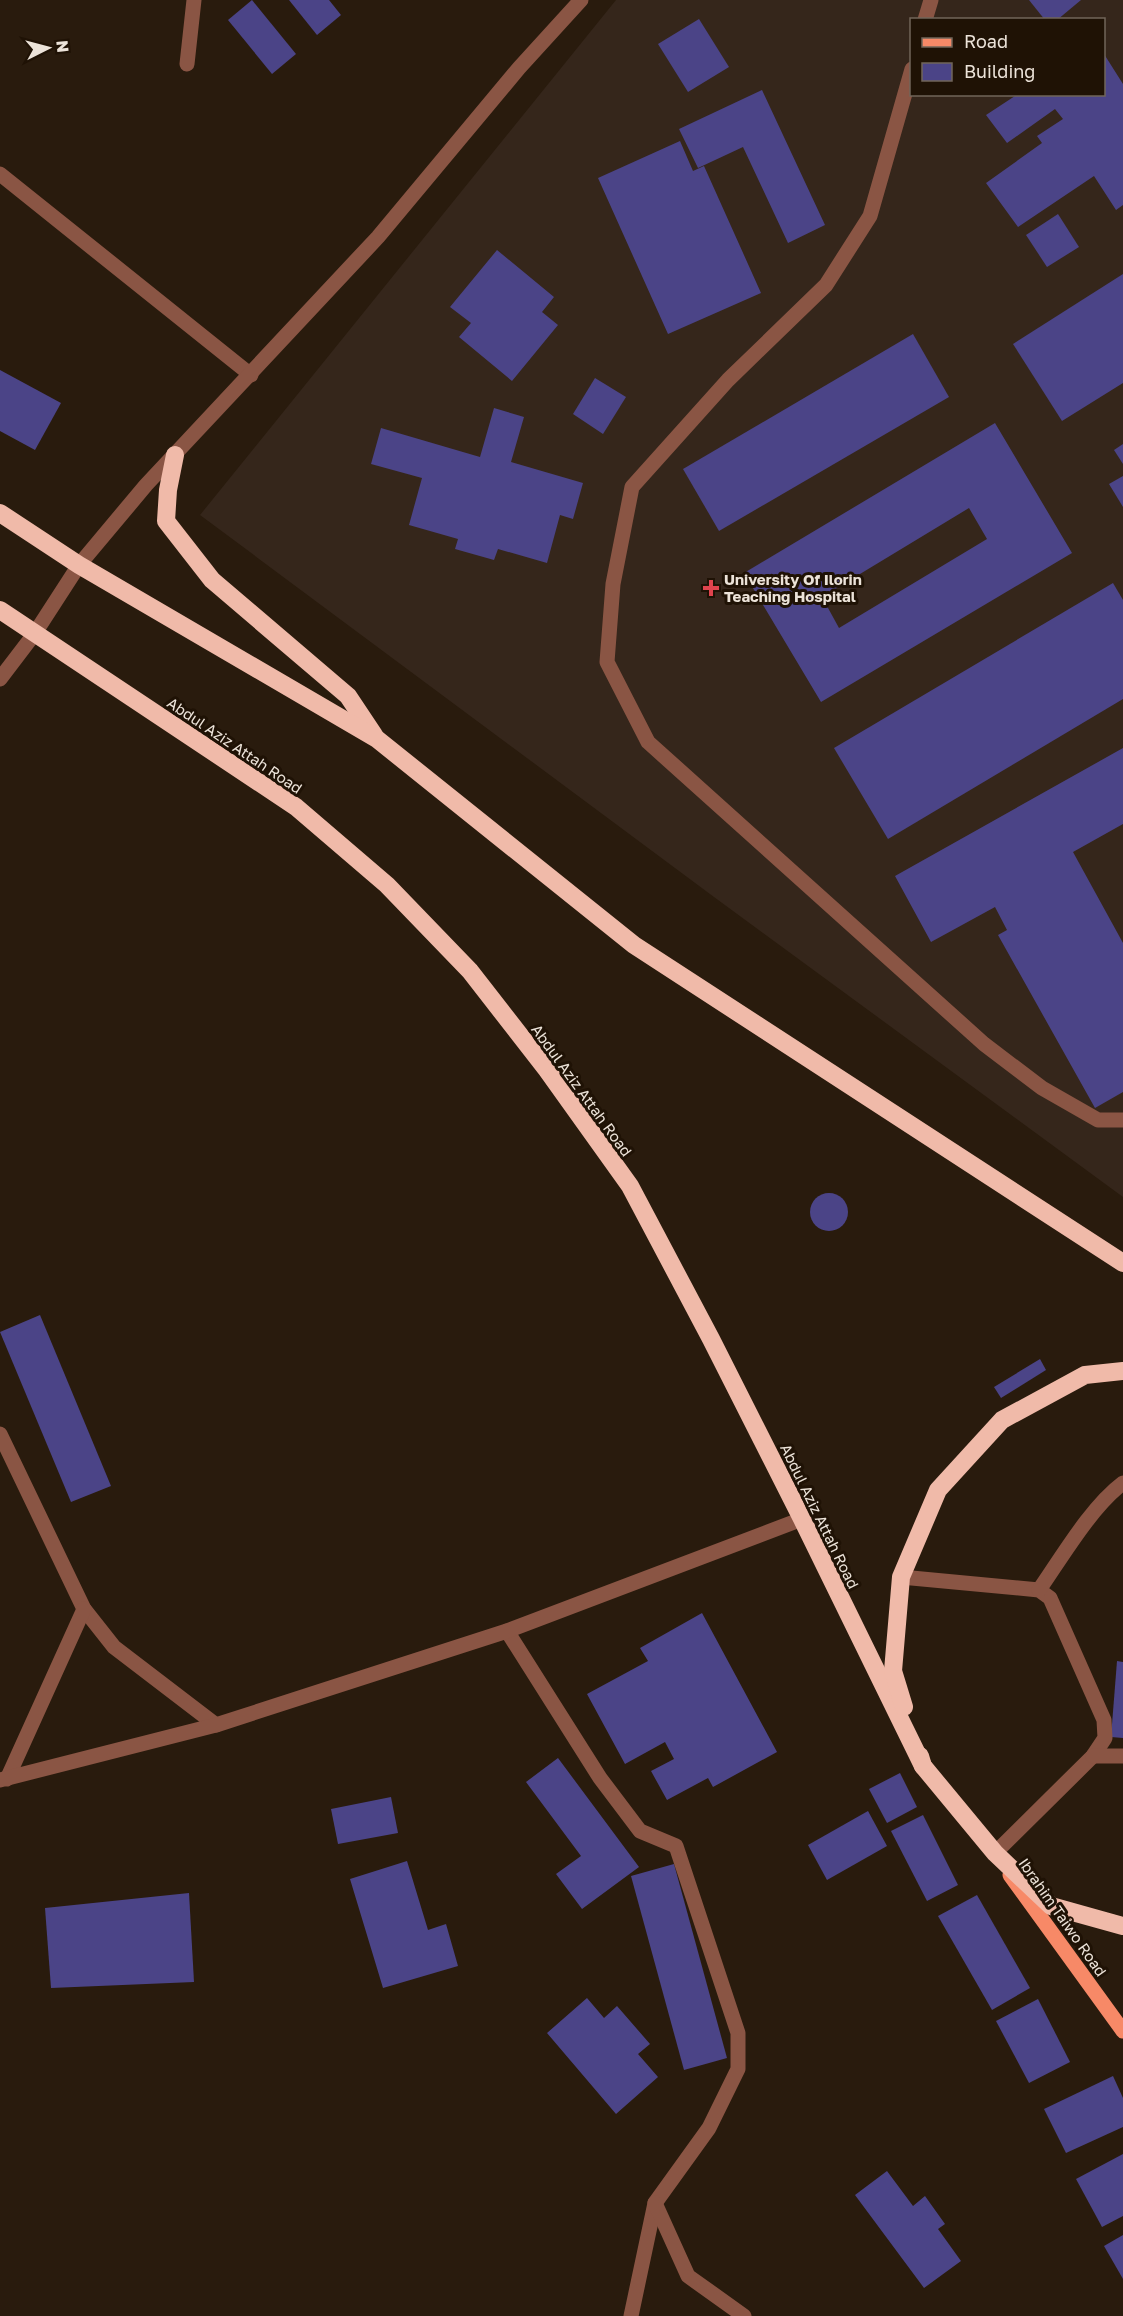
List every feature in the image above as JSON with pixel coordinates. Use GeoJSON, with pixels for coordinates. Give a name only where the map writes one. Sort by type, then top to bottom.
{"type":"FeatureCollection","features":[{"type":"Feature","properties":{"kind":"highway"},"geometry":{"type":"LineString","coordinates":[[175,455],[168,490],[166,521],[212,580],[348,696],[377,739]]}},
{"type":"Feature","properties":{"kind":"highway"},"geometry":{"type":"LineString","coordinates":[[0,513],[79,565],[377,739],[634,945],[1123,1263]]}},
{"type":"Feature","properties":{"kind":"highway","name":"Abdul Aziz Attah Road"},"geometry":{"type":"LineString","coordinates":[[0,610],[296,807],[387,885],[470,971],[547,1070],[630,1186],[802,1519],[923,1766]]}},
{"type":"Feature","properties":{"kind":"highway"},"geometry":{"type":"LineString","coordinates":[[1123,1371],[1085,1375],[1002,1420],[938,1490],[901,1577],[893,1671],[923,1766],[995,1853],[1052,1906],[1123,1926]]}},
{"type":"Feature","properties":{"kind":"main road","name":"Ibrahim Taiwo Road"},"geometry":{"type":"LineString","coordinates":[[995,1853],[1123,2031]]}},
{"type":"Feature","properties":{"kind":"street"},"geometry":{"type":"LineString","coordinates":[[187,64],[194,0]]}},
{"type":"Feature","properties":{"kind":"street"},"geometry":{"type":"LineString","coordinates":[[0,679],[36,633],[79,565],[146,485],[378,237],[519,68],[581,0]]}},
{"type":"Feature","properties":{"kind":"street"},"geometry":{"type":"LineString","coordinates":[[926,18],[931,0]]}},
{"type":"Feature","properties":{"kind":"street"},"geometry":{"type":"LineString","coordinates":[[910,76],[870,216],[826,285],[728,380],[632,487],[613,584],[607,662],[648,742],[984,1044],[1042,1088],[1098,1120],[1123,1120]]}},
{"type":"Feature","properties":{"kind":"street"},"geometry":{"type":"LineString","coordinates":[[0,174],[251,375]]}},
{"type":"Feature","properties":{"kind":"street"},"geometry":{"type":"LineString","coordinates":[[0,1434],[84,1609],[114,1647],[216,1725]]}},
{"type":"Feature","properties":{"kind":"street"},"geometry":{"type":"LineString","coordinates":[[1039,1590],[1090,1517],[1111,1492],[1123,1483]]}},
{"type":"Feature","properties":{"kind":"street"},"geometry":{"type":"LineString","coordinates":[[4,1779],[216,1725],[507,1631],[802,1519]]}},
{"type":"Feature","properties":{"kind":"street"},"geometry":{"type":"LineString","coordinates":[[901,1577],[1039,1590],[1050,1598],[1104,1720],[1105,1738],[1093,1756],[995,1853]]}},
{"type":"Feature","properties":{"kind":"street"},"geometry":{"type":"LineString","coordinates":[[4,1779],[84,1609]]}},
{"type":"Feature","properties":{"kind":"street"},"geometry":{"type":"LineString","coordinates":[[507,1631],[600,1778],[640,1831],[676,1846],[738,2033],[738,2069],[709,2128],[655,2203],[631,2316]]}},
{"type":"Feature","properties":{"kind":"street"},"geometry":{"type":"LineString","coordinates":[[1093,1756],[1123,1756]]}},
{"type":"Feature","properties":{"kind":"street"},"geometry":{"type":"LineString","coordinates":[[655,2203],[688,2276],[744,2316]]}},
{"type":"Feature","properties":{"kind":"shaded area","name":"University Of Ilorin Teaching Hospital"},"geometry":{"type":"Polygon","coordinates":[[[616,0],[1123,0],[1123,1197],[200,515],[616,0]]]}},
{"type":"Feature","properties":{"kind":"building"},"geometry":{"type":"Polygon","coordinates":[[[252,0],[296,54],[272,74],[228,20],[252,0]]]}},
{"type":"Feature","properties":{"kind":"building"},"geometry":{"type":"Polygon","coordinates":[[[289,0],[329,0],[341,15],[317,35],[289,0]]]}},
{"type":"Feature","properties":{"kind":"building"},"geometry":{"type":"Polygon","coordinates":[[[1029,0],[1081,0],[1059,18],[1043,18],[1029,0]]]}},
{"type":"Feature","properties":{"kind":"building"},"geometry":{"type":"Polygon","coordinates":[[[699,19],[729,67],[688,92],[658,44],[699,19]]]}},
{"type":"Feature","properties":{"kind":"building"},"geometry":{"type":"Polygon","coordinates":[[[1105,56],[1123,84],[1123,205],[1116,210],[1094,176],[1018,227],[986,183],[1042,143],[1037,136],[1063,119],[1055,109],[1007,143],[986,115],[1015,96],[1105,96],[1105,56]]]}},
{"type":"Feature","properties":{"kind":"building"},"geometry":{"type":"Polygon","coordinates":[[[762,90],[825,225],[788,243],[743,147],[698,168],[679,129],[762,90]]]}},
{"type":"Feature","properties":{"kind":"building"},"geometry":{"type":"Polygon","coordinates":[[[680,141],[693,171],[704,166],[761,293],[668,334],[598,178],[680,141]]]}},
{"type":"Feature","properties":{"kind":"building"},"geometry":{"type":"Polygon","coordinates":[[[1058,214],[1079,247],[1047,267],[1026,235],[1058,214]]]}},
{"type":"Feature","properties":{"kind":"building"},"geometry":{"type":"Polygon","coordinates":[[[497,250],[554,297],[542,312],[558,325],[512,381],[459,337],[471,323],[450,307],[497,250]]]}},
{"type":"Feature","properties":{"kind":"building"},"geometry":{"type":"Polygon","coordinates":[[[1123,274],[1123,383],[1062,421],[1013,344],[1123,274]]]}},
{"type":"Feature","properties":{"kind":"building"},"geometry":{"type":"Polygon","coordinates":[[[913,334],[949,397],[719,531],[683,469],[913,334]]]}},
{"type":"Feature","properties":{"kind":"building"},"geometry":{"type":"Polygon","coordinates":[[[0,370],[61,403],[35,450],[0,431],[0,370]]]}},
{"type":"Feature","properties":{"kind":"building"},"geometry":{"type":"Polygon","coordinates":[[[595,378],[626,397],[603,434],[573,414],[595,378]]]}},
{"type":"Feature","properties":{"kind":"building"},"geometry":{"type":"Polygon","coordinates":[[[494,408],[524,417],[511,462],[583,483],[573,519],[560,515],[547,563],[498,549],[494,560],[455,549],[458,539],[409,525],[422,478],[371,464],[381,428],[480,457],[494,408]]]}},
{"type":"Feature","properties":{"kind":"building"},"geometry":{"type":"Polygon","coordinates":[[[995,423],[1072,553],[821,702],[744,573],[995,423]],[[969,508],[822,597],[839,628],[987,539],[969,508]]]}},
{"type":"Feature","properties":{"kind":"building"},"geometry":{"type":"Polygon","coordinates":[[[1123,444],[1123,464],[1114,450],[1123,444]]]}},
{"type":"Feature","properties":{"kind":"building"},"geometry":{"type":"Polygon","coordinates":[[[1123,476],[1123,507],[1109,484],[1123,476]]]}},
{"type":"Feature","properties":{"kind":"building"},"geometry":{"type":"Polygon","coordinates":[[[1113,583],[1123,600],[1123,699],[888,839],[834,748],[1113,583]]]}},
{"type":"Feature","properties":{"kind":"building"},"geometry":{"type":"Polygon","coordinates":[[[1123,748],[1123,824],[1073,852],[1123,943],[1123,1092],[1095,1108],[998,935],[1007,930],[995,907],[931,942],[895,876],[1123,748]]]}},
{"type":"Feature","properties":{"kind":"building"},"geometry":{"type":"Polygon","coordinates":[[[829,1193],[843,1198],[848,1212],[843,1226],[829,1231],[815,1226],[810,1212],[815,1198],[829,1193]]]}},
{"type":"Feature","properties":{"kind":"building"},"geometry":{"type":"Polygon","coordinates":[[[40,1315],[111,1486],[71,1502],[0,1332],[40,1315]]]}},
{"type":"Feature","properties":{"kind":"building"},"geometry":{"type":"Polygon","coordinates":[[[1040,1359],[1046,1370],[1001,1398],[994,1387],[1040,1359]]]}},
{"type":"Feature","properties":{"kind":"building"},"geometry":{"type":"Polygon","coordinates":[[[702,1613],[777,1752],[713,1787],[708,1778],[667,1800],[651,1771],[674,1759],[665,1742],[625,1764],[587,1694],[648,1661],[640,1648],[702,1613]]]}},
{"type":"Feature","properties":{"kind":"building"},"geometry":{"type":"Polygon","coordinates":[[[1117,1661],[1123,1662],[1123,1738],[1111,1737],[1117,1661]]]}},
{"type":"Feature","properties":{"kind":"building"},"geometry":{"type":"Polygon","coordinates":[[[558,1758],[639,1867],[582,1909],[556,1874],[581,1856],[526,1782],[558,1758]]]}},
{"type":"Feature","properties":{"kind":"building"},"geometry":{"type":"Polygon","coordinates":[[[900,1773],[917,1807],[887,1823],[869,1789],[900,1773]]]}},
{"type":"Feature","properties":{"kind":"building"},"geometry":{"type":"Polygon","coordinates":[[[391,1797],[398,1833],[338,1844],[331,1809],[391,1797]]]}},
{"type":"Feature","properties":{"kind":"building"},"geometry":{"type":"Polygon","coordinates":[[[868,1811],[887,1846],[827,1880],[808,1845],[868,1811]]]}},
{"type":"Feature","properties":{"kind":"building"},"geometry":{"type":"Polygon","coordinates":[[[923,1815],[958,1885],[927,1901],[891,1831],[923,1815]]]}},
{"type":"Feature","properties":{"kind":"building"},"geometry":{"type":"Polygon","coordinates":[[[407,1861],[428,1930],[446,1924],[458,1966],[383,1988],[350,1879],[407,1861]]]}},
{"type":"Feature","properties":{"kind":"building"},"geometry":{"type":"Polygon","coordinates":[[[674,1864],[727,2058],[684,2070],[631,1876],[674,1864]]]}},
{"type":"Feature","properties":{"kind":"building"},"geometry":{"type":"Polygon","coordinates":[[[189,1893],[194,1982],[51,1988],[45,1908],[189,1893]]]}},
{"type":"Feature","properties":{"kind":"building"},"geometry":{"type":"Polygon","coordinates":[[[977,1895],[1030,1988],[992,2010],[938,1916],[977,1895]]]}},
{"type":"Feature","properties":{"kind":"building"},"geometry":{"type":"Polygon","coordinates":[[[587,1998],[604,2018],[617,2006],[650,2044],[638,2054],[658,2077],[616,2114],[547,2033],[587,1998]]]}},
{"type":"Feature","properties":{"kind":"building"},"geometry":{"type":"Polygon","coordinates":[[[1038,1999],[1070,2062],[1029,2083],[996,2021],[1038,1999]]]}},
{"type":"Feature","properties":{"kind":"building"},"geometry":{"type":"Polygon","coordinates":[[[1113,2076],[1123,2098],[1123,2127],[1066,2153],[1044,2109],[1113,2076]]]}},
{"type":"Feature","properties":{"kind":"building"},"geometry":{"type":"Polygon","coordinates":[[[1123,2154],[1123,2216],[1102,2227],[1076,2179],[1123,2154]]]}},
{"type":"Feature","properties":{"kind":"building"},"geometry":{"type":"Polygon","coordinates":[[[887,2171],[913,2206],[925,2196],[945,2224],[938,2229],[961,2261],[924,2288],[855,2195],[887,2171]]]}},
{"type":"Feature","properties":{"kind":"building"},"geometry":{"type":"Polygon","coordinates":[[[1123,2235],[1123,2279],[1104,2246],[1123,2235]]]}},
{"type":"Feature","properties":{"kind":"place","name":"University Of Ilorin Teaching Hospital"},"geometry":{"type":"Point","coordinates":[711,588]}}]}
